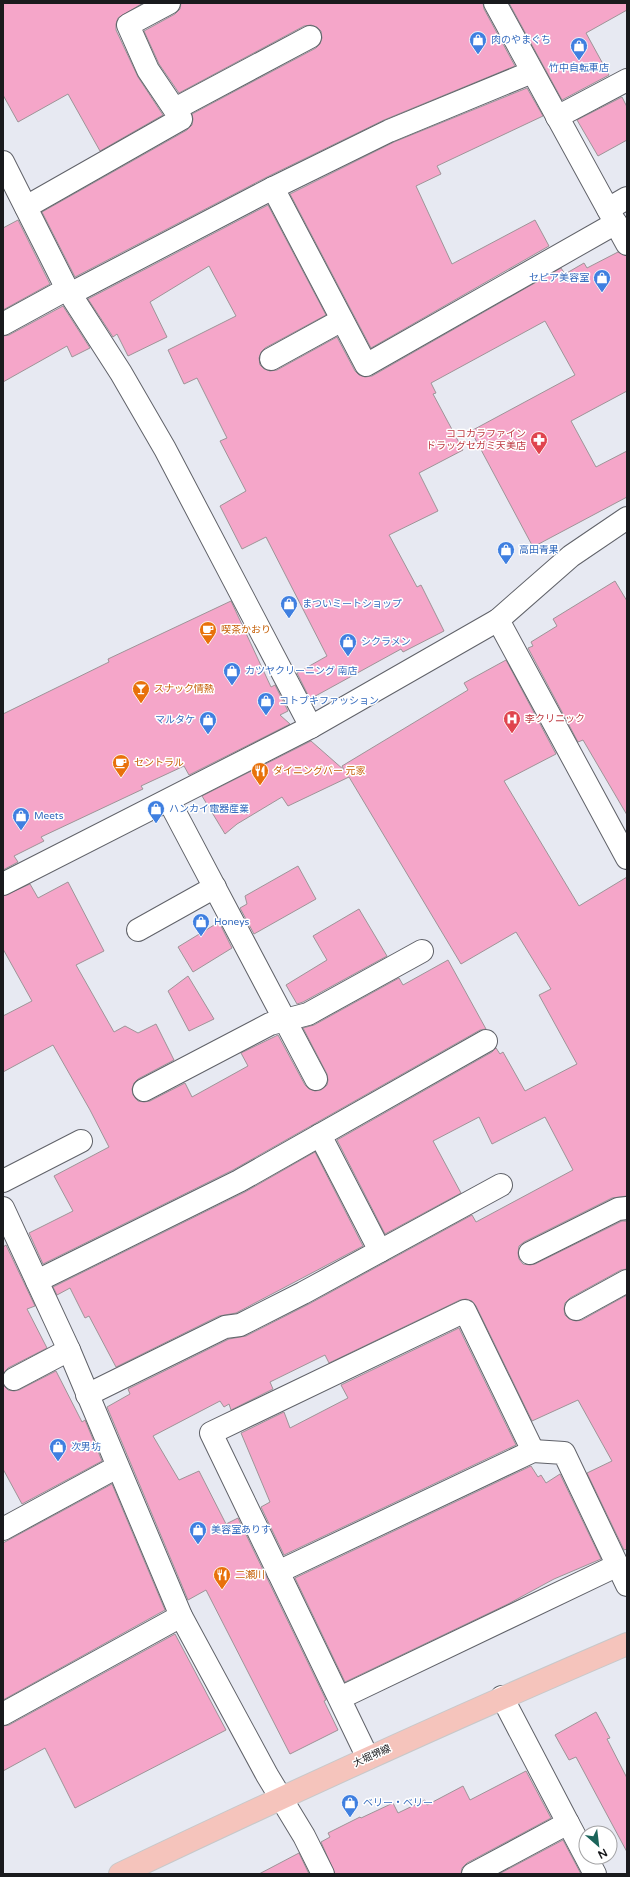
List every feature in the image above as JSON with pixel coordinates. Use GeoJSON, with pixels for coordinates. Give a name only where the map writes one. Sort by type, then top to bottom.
{"type":"FeatureCollection","features":[{"type":"Feature","properties":{"kind":"main road","name":"大堀堺線"},"geometry":{"type":"LineString","coordinates":[[120,1874],[279,1798],[502,1697],[627,1644]]}},
{"type":"Feature","properties":{"kind":"street"},"geometry":{"type":"LineString","coordinates":[[26,207],[181,119],[148,70],[128,25],[169,3]]}},
{"type":"Feature","properties":{"kind":"street"},"geometry":{"type":"LineString","coordinates":[[495,3],[627,244]]}},
{"type":"Feature","properties":{"kind":"street"},"geometry":{"type":"LineString","coordinates":[[175,109],[310,37]]}},
{"type":"Feature","properties":{"kind":"street"},"geometry":{"type":"LineString","coordinates":[[3,324],[389,131],[532,72]]}},
{"type":"Feature","properties":{"kind":"street"},"geometry":{"type":"LineString","coordinates":[[557,117],[627,80]]}},
{"type":"Feature","properties":{"kind":"street"},"geometry":{"type":"LineString","coordinates":[[3,162],[68,291],[121,373],[165,449],[311,727]]}},
{"type":"Feature","properties":{"kind":"street"},"geometry":{"type":"LineString","coordinates":[[274,188],[366,366],[612,216],[627,198]]}},
{"type":"Feature","properties":{"kind":"street"},"geometry":{"type":"LineString","coordinates":[[271,359],[342,320]]}},
{"type":"Feature","properties":{"kind":"street"},"geometry":{"type":"LineString","coordinates":[[3,884],[169,801],[311,727],[498,620],[571,556],[627,518]]}},
{"type":"Feature","properties":{"kind":"street"},"geometry":{"type":"LineString","coordinates":[[498,620],[627,858]]}},
{"type":"Feature","properties":{"kind":"street"},"geometry":{"type":"LineString","coordinates":[[169,801],[316,1079]]}},
{"type":"Feature","properties":{"kind":"street"},"geometry":{"type":"LineString","coordinates":[[138,930],[215,887]]}},
{"type":"Feature","properties":{"kind":"street"},"geometry":{"type":"LineString","coordinates":[[144,1090],[270,1024],[284,1019],[308,1014],[422,951]]}},
{"type":"Feature","properties":{"kind":"street"},"geometry":{"type":"LineString","coordinates":[[37,1281],[239,1180],[320,1136],[486,1041]]}},
{"type":"Feature","properties":{"kind":"street"},"geometry":{"type":"LineString","coordinates":[[320,1136],[380,1251]]}},
{"type":"Feature","properties":{"kind":"street"},"geometry":{"type":"LineString","coordinates":[[3,1181],[81,1141]]}},
{"type":"Feature","properties":{"kind":"street"},"geometry":{"type":"LineString","coordinates":[[87,1395],[224,1327],[240,1325],[501,1185]]}},
{"type":"Feature","properties":{"kind":"street"},"geometry":{"type":"LineString","coordinates":[[3,1208],[69,1350],[181,1616],[279,1798],[304,1836],[323,1874]]}},
{"type":"Feature","properties":{"kind":"street"},"geometry":{"type":"LineString","coordinates":[[530,1253],[618,1209],[627,1208]]}},
{"type":"Feature","properties":{"kind":"street"},"geometry":{"type":"LineString","coordinates":[[576,1308],[627,1281]]}},
{"type":"Feature","properties":{"kind":"street"},"geometry":{"type":"LineString","coordinates":[[368,1758],[211,1433],[465,1310],[533,1451]]}},
{"type":"Feature","properties":{"kind":"street"},"geometry":{"type":"LineString","coordinates":[[14,1379],[69,1350]]}},
{"type":"Feature","properties":{"kind":"street"},"geometry":{"type":"LineString","coordinates":[[278,1572],[533,1451],[564,1453],[627,1585]]}},
{"type":"Feature","properties":{"kind":"street"},"geometry":{"type":"LineString","coordinates":[[3,1529],[117,1467]]}},
{"type":"Feature","properties":{"kind":"street"},"geometry":{"type":"LineString","coordinates":[[340,1698],[618,1564]]}},
{"type":"Feature","properties":{"kind":"street"},"geometry":{"type":"LineString","coordinates":[[3,1714],[181,1616]]}},
{"type":"Feature","properties":{"kind":"street"},"geometry":{"type":"LineString","coordinates":[[502,1697],[595,1874]]}},
{"type":"Feature","properties":{"kind":"street"},"geometry":{"type":"LineString","coordinates":[[473,1874],[568,1823]]}},
{"type":"Feature","properties":{"kind":"building"},"geometry":{"type":"Polygon","coordinates":[[[3,3],[143,3],[118,18],[116,30],[138,77],[163,115],[100,151],[68,94],[18,122],[3,95],[3,3]]]}},
{"type":"Feature","properties":{"kind":"building"},"geometry":{"type":"Polygon","coordinates":[[[181,3],[483,3],[484,9],[515,66],[384,120],[267,177],[75,277],[42,212],[187,130],[192,125],[192,114],[316,48],[320,44],[322,38],[321,31],[317,27],[311,25],[304,26],[179,93],[159,64],[144,31],[175,14],[180,9],[181,3]]]}},
{"type":"Feature","properties":{"kind":"building"},"geometry":{"type":"Polygon","coordinates":[[[509,3],[627,3],[627,10],[586,33],[609,75],[562,100],[509,3]]]}},
{"type":"Feature","properties":{"kind":"building"},"geometry":{"type":"Polygon","coordinates":[[[527,88],[543,116],[437,166],[441,174],[416,186],[452,264],[535,220],[549,246],[371,348],[290,194],[394,142],[527,88]]]}},
{"type":"Feature","properties":{"kind":"building"},"geometry":{"type":"Polygon","coordinates":[[[622,97],[627,107],[627,140],[598,156],[577,120],[622,97]]]}},
{"type":"Feature","properties":{"kind":"building"},"geometry":{"type":"Polygon","coordinates":[[[268,205],[326,315],[265,348],[261,352],[259,358],[260,365],[264,369],[270,371],[277,370],[337,337],[355,371],[359,375],[365,377],[372,376],[561,268],[565,274],[584,263],[587,268],[618,252],[627,256],[627,391],[571,421],[596,467],[627,451],[627,497],[533,547],[471,431],[575,375],[545,321],[431,383],[436,393],[433,394],[463,450],[419,473],[438,511],[389,535],[417,587],[421,585],[444,631],[403,652],[401,649],[310,699],[297,673],[327,656],[266,537],[242,549],[220,506],[246,491],[220,441],[227,438],[197,378],[184,384],[168,350],[236,316],[209,266],[150,302],[167,337],[128,356],[117,334],[113,337],[88,299],[268,205]]]}},
{"type":"Feature","properties":{"kind":"building"},"geometry":{"type":"Polygon","coordinates":[[[18,220],[50,284],[3,310],[3,228],[18,220]]]}},
{"type":"Feature","properties":{"kind":"building"},"geometry":{"type":"Polygon","coordinates":[[[63,306],[90,348],[72,357],[67,346],[3,382],[3,336],[9,335],[63,306]]]}},
{"type":"Feature","properties":{"kind":"building"},"geometry":{"type":"Polygon","coordinates":[[[615,581],[627,601],[627,815],[583,740],[578,742],[528,648],[533,646],[531,642],[557,626],[553,619],[615,581]]]}},
{"type":"Feature","properties":{"kind":"building"},"geometry":{"type":"Polygon","coordinates":[[[231,601],[271,687],[275,685],[288,711],[280,715],[290,724],[189,775],[184,766],[141,786],[143,789],[41,837],[44,841],[14,856],[18,862],[3,870],[3,714],[109,662],[108,659],[231,601]]]}},
{"type":"Feature","properties":{"kind":"building"},"geometry":{"type":"Polygon","coordinates":[[[506,660],[556,754],[504,781],[579,906],[627,877],[627,1196],[612,1198],[524,1242],[519,1246],[518,1253],[519,1259],[523,1264],[535,1264],[622,1221],[627,1221],[627,1269],[621,1270],[570,1298],[565,1303],[564,1309],[565,1315],[569,1319],[576,1321],[582,1320],[627,1295],[627,1549],[624,1550],[587,1473],[612,1461],[578,1400],[532,1421],[476,1306],[472,1301],[466,1299],[460,1300],[329,1363],[325,1355],[270,1382],[273,1389],[231,1410],[229,1404],[224,1407],[220,1401],[153,1436],[179,1480],[199,1471],[226,1524],[238,1518],[326,1700],[324,1701],[338,1730],[290,1754],[206,1590],[188,1600],[107,1407],[130,1394],[128,1389],[229,1339],[246,1336],[309,1304],[472,1215],[476,1222],[573,1170],[545,1117],[492,1144],[479,1117],[433,1141],[461,1193],[385,1234],[337,1140],[492,1052],[496,1048],[500,1054],[503,1052],[525,1091],[577,1064],[539,995],[551,989],[516,932],[461,964],[349,777],[288,806],[282,797],[237,824],[225,834],[202,796],[311,741],[344,770],[342,766],[468,690],[464,683],[506,660]]]}},
{"type":"Feature","properties":{"kind":"building"},"geometry":{"type":"Polygon","coordinates":[[[298,866],[316,899],[254,934],[240,908],[247,904],[245,896],[298,866]]]}},
{"type":"Feature","properties":{"kind":"building"},"geometry":{"type":"Polygon","coordinates":[[[68,882],[104,951],[76,965],[114,1032],[125,1026],[138,1033],[156,1024],[174,1060],[138,1079],[134,1083],[132,1089],[133,1095],[138,1101],[150,1101],[185,1083],[192,1097],[248,1066],[241,1053],[278,1035],[305,1085],[309,1089],[315,1091],[321,1090],[327,1085],[327,1074],[303,1028],[314,1025],[399,978],[403,985],[448,960],[486,1029],[480,1030],[233,1170],[43,1264],[29,1233],[73,1211],[54,1176],[109,1147],[53,1045],[3,1072],[3,1016],[32,1001],[3,949],[3,896],[30,884],[38,898],[68,882]]]}},
{"type":"Feature","properties":{"kind":"building"},"geometry":{"type":"Polygon","coordinates":[[[359,909],[387,956],[297,1004],[286,985],[327,960],[313,936],[359,909]]]}},
{"type":"Feature","properties":{"kind":"building"},"geometry":{"type":"Polygon","coordinates":[[[219,922],[232,948],[193,972],[178,947],[219,922]]]}},
{"type":"Feature","properties":{"kind":"building"},"geometry":{"type":"Polygon","coordinates":[[[188,976],[214,1019],[189,1031],[168,991],[188,976]]]}},
{"type":"Feature","properties":{"kind":"building"},"geometry":{"type":"Polygon","coordinates":[[[315,1152],[363,1246],[236,1313],[219,1316],[116,1367],[89,1316],[85,1318],[70,1288],[57,1295],[53,1287],[245,1192],[315,1152]]]}},
{"type":"Feature","properties":{"kind":"building"},"geometry":{"type":"Polygon","coordinates":[[[6,1245],[35,1306],[27,1309],[47,1348],[8,1368],[3,1374],[3,1247],[6,1245]]]}},
{"type":"Feature","properties":{"kind":"building"},"geometry":{"type":"Polygon","coordinates":[[[459,1328],[516,1445],[284,1555],[261,1507],[270,1502],[241,1433],[284,1412],[290,1428],[348,1398],[341,1385],[459,1328]]]}},
{"type":"Feature","properties":{"kind":"building"},"geometry":{"type":"Polygon","coordinates":[[[56,1371],[82,1422],[85,1420],[102,1461],[22,1504],[3,1469],[3,1385],[8,1390],[19,1390],[56,1371]]]}},
{"type":"Feature","properties":{"kind":"building"},"geometry":{"type":"Polygon","coordinates":[[[531,1466],[538,1477],[541,1475],[546,1483],[560,1474],[601,1559],[554,1579],[508,1604],[345,1682],[295,1578],[531,1466]]]}},
{"type":"Feature","properties":{"kind":"building"},"geometry":{"type":"Polygon","coordinates":[[[112,1484],[165,1610],[3,1700],[3,1543],[112,1484]]]}},
{"type":"Feature","properties":{"kind":"building"},"geometry":{"type":"Polygon","coordinates":[[[175,1634],[226,1730],[75,1808],[45,1748],[3,1771],[3,1726],[9,1725],[175,1634]]]}},
{"type":"Feature","properties":{"kind":"building"},"geometry":{"type":"Polygon","coordinates":[[[596,1712],[610,1738],[607,1739],[627,1778],[627,1852],[618,1835],[618,1825],[613,1825],[576,1757],[569,1760],[555,1735],[596,1712]]]}},
{"type":"Feature","properties":{"kind":"building"},"geometry":{"type":"Polygon","coordinates":[[[526,1771],[551,1818],[467,1863],[462,1868],[461,1874],[335,1874],[321,1842],[330,1837],[328,1833],[393,1803],[398,1813],[425,1800],[427,1805],[463,1786],[470,1800],[526,1771]]]}},
{"type":"Feature","properties":{"kind":"building"},"geometry":{"type":"Polygon","coordinates":[[[563,1840],[581,1874],[499,1874],[563,1840]]]}},
{"type":"Feature","properties":{"kind":"building"},"geometry":{"type":"Polygon","coordinates":[[[299,1853],[309,1874],[259,1874],[299,1853]]]}},
{"type":"Feature","properties":{"kind":"place","name":"肉のやまぐち"},"geometry":{"type":"Point","coordinates":[478,55]}},
{"type":"Feature","properties":{"kind":"place","name":"竹中自転車店"},"geometry":{"type":"Point","coordinates":[579,61]}},
{"type":"Feature","properties":{"kind":"place","name":"セピア美容室"},"geometry":{"type":"Point","coordinates":[602,293]}},
{"type":"Feature","properties":{"kind":"place","name":"ココカラファイン ドラッグセガミ天美店"},"geometry":{"type":"Point","coordinates":[539,455]}},
{"type":"Feature","properties":{"kind":"place","name":"高田青果"},"geometry":{"type":"Point","coordinates":[506,565]}},
{"type":"Feature","properties":{"kind":"place","name":"まついミートショップ"},"geometry":{"type":"Point","coordinates":[289,619]}},
{"type":"Feature","properties":{"kind":"place","name":"喫茶かおり"},"geometry":{"type":"Point","coordinates":[208,645]}},
{"type":"Feature","properties":{"kind":"place","name":"シクラメン"},"geometry":{"type":"Point","coordinates":[348,657]}},
{"type":"Feature","properties":{"kind":"place","name":"カツヤクリーニング 南店"},"geometry":{"type":"Point","coordinates":[232,686]}},
{"type":"Feature","properties":{"kind":"place","name":"スナック情熱"},"geometry":{"type":"Point","coordinates":[141,704]}},
{"type":"Feature","properties":{"kind":"place","name":"コトブキファッション"},"geometry":{"type":"Point","coordinates":[266,716]}},
{"type":"Feature","properties":{"kind":"place","name":"李クリニック"},"geometry":{"type":"Point","coordinates":[512,734]}},
{"type":"Feature","properties":{"kind":"place","name":"マルタケ"},"geometry":{"type":"Point","coordinates":[208,735]}},
{"type":"Feature","properties":{"kind":"place","name":"セントラル"},"geometry":{"type":"Point","coordinates":[121,778]}},
{"type":"Feature","properties":{"kind":"place","name":"ダイニングバー 元家"},"geometry":{"type":"Point","coordinates":[260,786]}},
{"type":"Feature","properties":{"kind":"place","name":"ハンカイ電器産業"},"geometry":{"type":"Point","coordinates":[156,824]}},
{"type":"Feature","properties":{"kind":"place","name":"Meets"},"geometry":{"type":"Point","coordinates":[21,831]}},
{"type":"Feature","properties":{"kind":"place","name":"Honeys"},"geometry":{"type":"Point","coordinates":[201,937]}},
{"type":"Feature","properties":{"kind":"place","name":"次男坊"},"geometry":{"type":"Point","coordinates":[58,1462]}},
{"type":"Feature","properties":{"kind":"place","name":"美容室ありす"},"geometry":{"type":"Point","coordinates":[198,1545]}},
{"type":"Feature","properties":{"kind":"place","name":"二瀬川"},"geometry":{"type":"Point","coordinates":[222,1590]}},
{"type":"Feature","properties":{"kind":"place","name":"ベリー・ベリー"},"geometry":{"type":"Point","coordinates":[350,1818]}}]}
